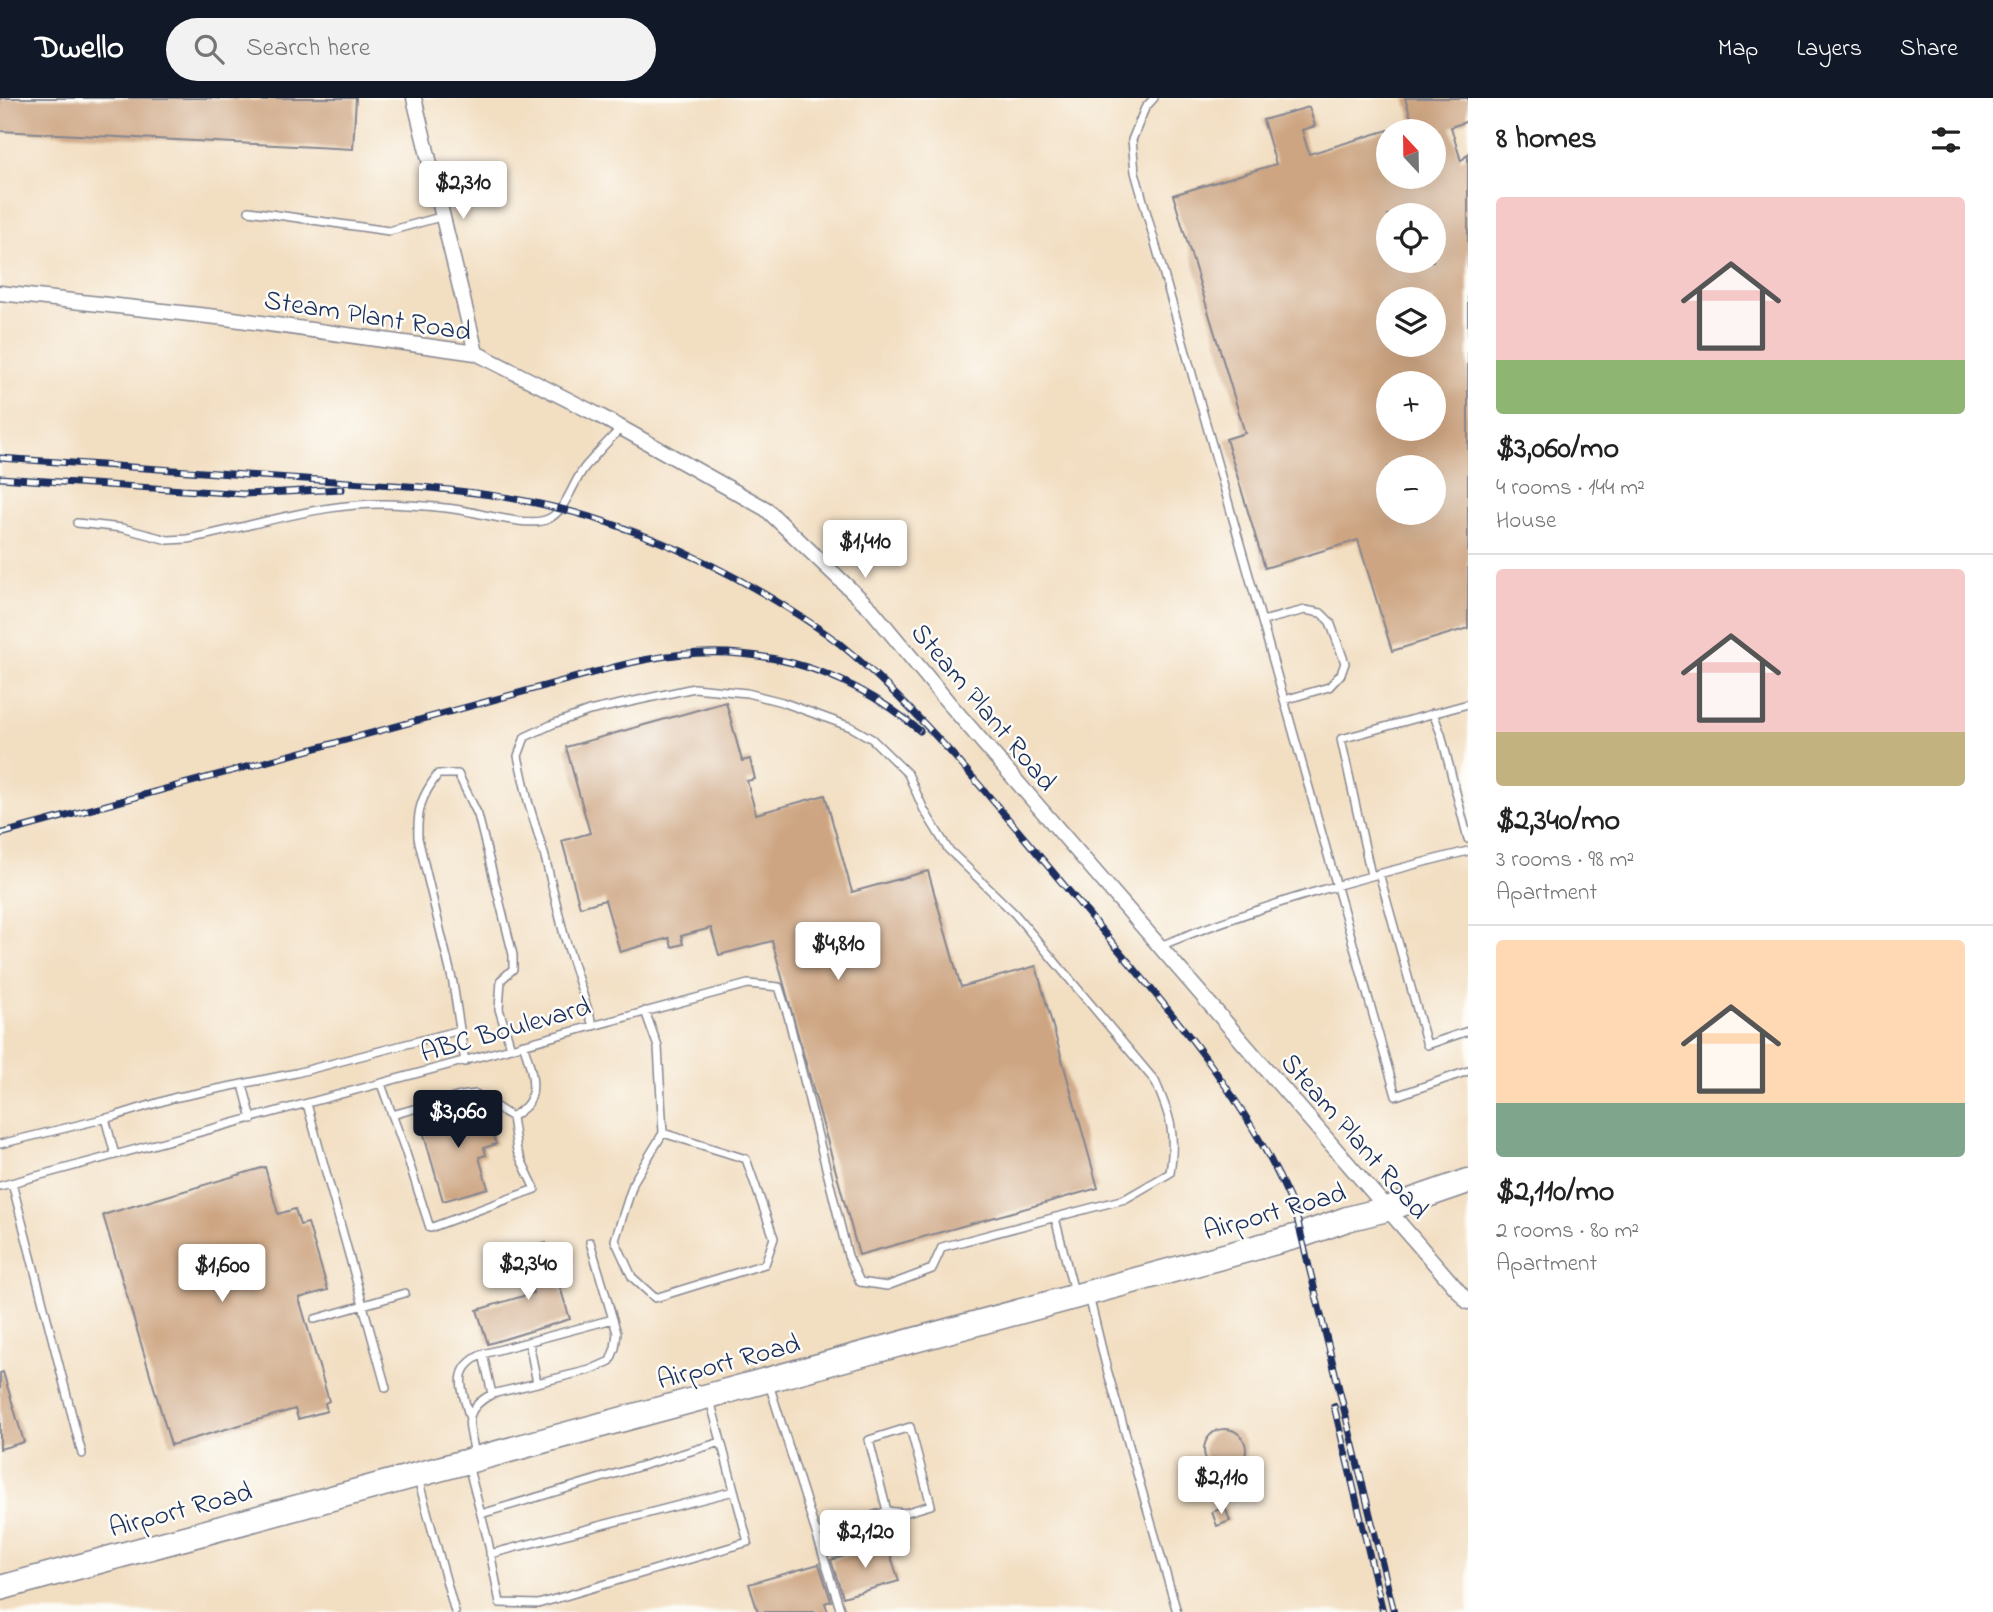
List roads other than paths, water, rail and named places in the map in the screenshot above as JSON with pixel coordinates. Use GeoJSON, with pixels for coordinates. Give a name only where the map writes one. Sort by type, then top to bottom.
{"type":"FeatureCollection","features":[{"type":"Feature","properties":{"kind":"highway","name":"Airport Road"},"geometry":{"type":"LineString","coordinates":[[0,1588],[1304,1234],[1468,1181]]}},
{"type":"Feature","properties":{"kind":"street"},"geometry":{"type":"LineString","coordinates":[[414,98],[476,353]]}},
{"type":"Feature","properties":{"kind":"street","name":"Steam Plant Road"},"geometry":{"type":"LineString","coordinates":[[0,293],[226,318],[476,353],[621,428],[766,509],[861,600],[1468,1302]]}},
{"type":"Feature","properties":{"kind":"lane"},"geometry":{"type":"LineString","coordinates":[[1154,98],[1145,108],[1132,140],[1135,172],[1396,1096],[1468,1071]]}},
{"type":"Feature","properties":{"kind":"lane"},"geometry":{"type":"LineString","coordinates":[[249,211],[389,231],[444,216]]}},
{"type":"Feature","properties":{"kind":"lane"},"geometry":{"type":"LineString","coordinates":[[77,523],[122,528],[168,540],[187,540],[320,509],[361,503],[404,504],[540,522],[550,519],[560,509],[583,469],[621,428]]}},
{"type":"Feature","properties":{"kind":"lane"},"geometry":{"type":"LineString","coordinates":[[1262,621],[1305,610],[1321,613],[1331,622],[1345,663],[1341,674],[1329,687],[1284,700]]}},
{"type":"Feature","properties":{"kind":"lane"},"geometry":{"type":"LineString","coordinates":[[593,1026],[564,935],[545,856],[528,801],[518,756],[525,737],[589,711],[694,688],[747,693],[782,702],[851,727],[872,739],[908,774],[924,810],[948,849],[1015,914],[1073,981],[1156,1081],[1169,1113],[1174,1148],[1170,1173],[1125,1199],[1055,1218],[1106,1366],[1177,1612]]}},
{"type":"Feature","properties":{"kind":"lane"},"geometry":{"type":"LineString","coordinates":[[1468,704],[1341,739],[1375,874],[1427,1045],[1468,1031]]}},
{"type":"Feature","properties":{"kind":"lane"},"geometry":{"type":"LineString","coordinates":[[1433,713],[1468,839]]}},
{"type":"Feature","properties":{"kind":"lane"},"geometry":{"type":"LineString","coordinates":[[465,1062],[453,983],[418,838],[418,815],[427,789],[438,774],[458,774],[478,815],[513,955],[513,969],[501,980],[499,1009],[511,1048]]}},
{"type":"Feature","properties":{"kind":"lane"},"geometry":{"type":"LineString","coordinates":[[1159,946],[1210,925],[1336,885],[1468,851]]}},
{"type":"Feature","properties":{"kind":"lane","name":"ABC Boulevard"},"geometry":{"type":"LineString","coordinates":[[0,1186],[748,984],[779,987],[848,1256],[860,1282],[887,1286],[932,1269],[942,1247],[1055,1218]]}},
{"type":"Feature","properties":{"kind":"lane"},"geometry":{"type":"LineString","coordinates":[[645,1011],[658,1047],[663,1133],[634,1181],[615,1240],[632,1277],[655,1298],[765,1264],[774,1238],[746,1159],[663,1133]]}},
{"type":"Feature","properties":{"kind":"lane"},"geometry":{"type":"LineString","coordinates":[[0,1143],[105,1118],[173,1098],[243,1085],[460,1030]]}},
{"type":"Feature","properties":{"kind":"lane"},"geometry":{"type":"LineString","coordinates":[[512,1117],[531,1099],[533,1075],[523,1044]]}},
{"type":"Feature","properties":{"kind":"lane"},"geometry":{"type":"LineString","coordinates":[[381,1084],[429,1228],[535,1189],[517,1151],[512,1117],[476,1094],[392,1115]]}},
{"type":"Feature","properties":{"kind":"lane"},"geometry":{"type":"LineString","coordinates":[[243,1085],[251,1119]]}},
{"type":"Feature","properties":{"kind":"lane"},"geometry":{"type":"LineString","coordinates":[[307,1104],[386,1388]]}},
{"type":"Feature","properties":{"kind":"lane"},"geometry":{"type":"LineString","coordinates":[[105,1118],[115,1155]]}},
{"type":"Feature","properties":{"kind":"lane"},"geometry":{"type":"LineString","coordinates":[[12,1183],[82,1454]]}},
{"type":"Feature","properties":{"kind":"lane"},"geometry":{"type":"LineString","coordinates":[[469,1417],[480,1400],[492,1394],[590,1370],[610,1361],[617,1333],[590,1242]]}},
{"type":"Feature","properties":{"kind":"lane"},"geometry":{"type":"LineString","coordinates":[[315,1319],[405,1293]]}},
{"type":"Feature","properties":{"kind":"lane"},"geometry":{"type":"LineString","coordinates":[[613,1319],[483,1354],[470,1360],[462,1369],[460,1380],[469,1417],[471,1460],[500,1603],[538,1605],[748,1542],[708,1396]]}},
{"type":"Feature","properties":{"kind":"lane"},"geometry":{"type":"LineString","coordinates":[[528,1342],[537,1383]]}},
{"type":"Feature","properties":{"kind":"lane"},"geometry":{"type":"LineString","coordinates":[[483,1354],[492,1394]]}},
{"type":"Feature","properties":{"kind":"lane"},"geometry":{"type":"LineString","coordinates":[[768,1380],[841,1612]]}},
{"type":"Feature","properties":{"kind":"lane"},"geometry":{"type":"LineString","coordinates":[[817,1534],[887,1511],[904,1513],[931,1505],[910,1427],[869,1440],[887,1511]]}},
{"type":"Feature","properties":{"kind":"lane"},"geometry":{"type":"LineString","coordinates":[[481,1514],[721,1442]]}},
{"type":"Feature","properties":{"kind":"lane"},"geometry":{"type":"LineString","coordinates":[[417,1475],[455,1612]]}},
{"type":"Feature","properties":{"kind":"lane"},"geometry":{"type":"LineString","coordinates":[[490,1554],[734,1491]]}},
{"type":"Feature","properties":{"kind":"railway"},"geometry":{"type":"LineString","coordinates":[[0,458],[422,487],[544,505],[610,523],[705,562],[775,601],[840,644],[871,670],[914,713],[1006,816],[1178,1021],[1255,1132],[1296,1214],[1394,1612]]}},
{"type":"Feature","properties":{"kind":"railway"},"geometry":{"type":"LineString","coordinates":[[0,478],[244,494],[342,489]]}},
{"type":"Feature","properties":{"kind":"railway"},"geometry":{"type":"LineString","coordinates":[[0,834],[625,664],[682,654],[719,653],[791,663],[858,689],[890,708],[920,731]]}},
{"type":"Feature","properties":{"kind":"railway"},"geometry":{"type":"LineString","coordinates":[[1334,1406],[1383,1612]]}}]}
